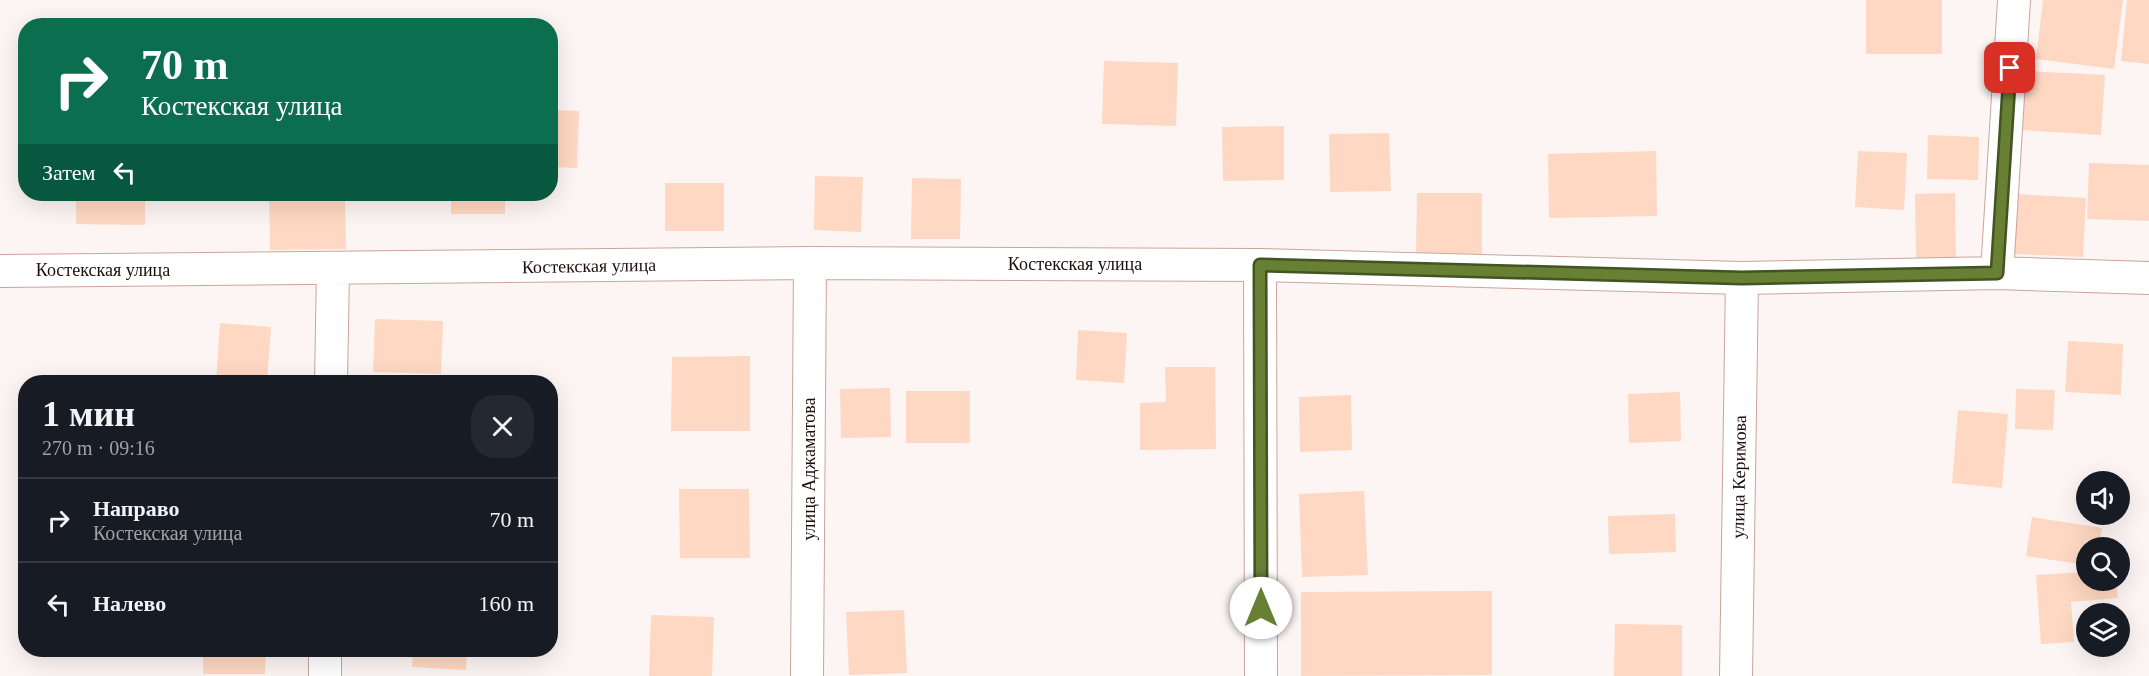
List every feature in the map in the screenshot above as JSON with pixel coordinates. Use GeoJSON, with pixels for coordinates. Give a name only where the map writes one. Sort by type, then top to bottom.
{"type":"FeatureCollection","features":[{"type":"Feature","properties":{"kind":"street"},"geometry":{"type":"LineString","coordinates":[[1997,273],[2014,0]]}},
{"type":"Feature","properties":{"kind":"street","name":"Костекская улица"},"geometry":{"type":"LineString","coordinates":[[0,271],[810,263],[1260,265],[1742,278],[1997,273],[2149,278]]}},
{"type":"Feature","properties":{"kind":"street","name":"улица Аджаматова"},"geometry":{"type":"LineString","coordinates":[[807,676],[810,263]]}},
{"type":"Feature","properties":{"kind":"street"},"geometry":{"type":"LineString","coordinates":[[1260,265],[1261,676]]}},
{"type":"Feature","properties":{"kind":"street"},"geometry":{"type":"LineString","coordinates":[[331,375],[333,269]]}},
{"type":"Feature","properties":{"kind":"street","name":"улица Керимова"},"geometry":{"type":"LineString","coordinates":[[1736,676],[1742,278]]}},
{"type":"Feature","properties":{"kind":"street"},"geometry":{"type":"LineString","coordinates":[[325,657],[325,676]]}},
{"type":"Feature","properties":{"kind":"building"},"geometry":{"type":"Polygon","coordinates":[[[1866,0],[1942,0],[1942,54],[1866,54],[1866,0]]]}},
{"type":"Feature","properties":{"kind":"building"},"geometry":{"type":"Polygon","coordinates":[[[2043,0],[2123,0],[2114,69],[2036,59],[2043,0]]]}},
{"type":"Feature","properties":{"kind":"building"},"geometry":{"type":"Polygon","coordinates":[[[2127,0],[2149,0],[2149,64],[2121,61],[2127,0]]]}},
{"type":"Feature","properties":{"kind":"building"},"geometry":{"type":"Polygon","coordinates":[[[1104,61],[1178,63],[1176,126],[1102,124],[1104,61]]]}},
{"type":"Feature","properties":{"kind":"building"},"geometry":{"type":"Polygon","coordinates":[[[2026,71],[2105,75],[2101,135],[2022,130],[2026,71]]]}},
{"type":"Feature","properties":{"kind":"building"},"geometry":{"type":"Polygon","coordinates":[[[558,110],[579,111],[577,168],[558,167],[558,110]]]}},
{"type":"Feature","properties":{"kind":"building"},"geometry":{"type":"Polygon","coordinates":[[[1284,126],[1284,180],[1223,181],[1222,127],[1284,126]]]}},
{"type":"Feature","properties":{"kind":"building"},"geometry":{"type":"Polygon","coordinates":[[[1389,133],[1391,191],[1330,192],[1329,134],[1389,133]]]}},
{"type":"Feature","properties":{"kind":"building"},"geometry":{"type":"Polygon","coordinates":[[[1928,135],[1979,137],[1978,180],[1927,179],[1928,135]]]}},
{"type":"Feature","properties":{"kind":"building"},"geometry":{"type":"Polygon","coordinates":[[[1656,151],[1657,216],[1549,218],[1548,154],[1656,151]]]}},
{"type":"Feature","properties":{"kind":"building"},"geometry":{"type":"Polygon","coordinates":[[[1858,151],[1907,153],[1904,210],[1855,207],[1858,151]]]}},
{"type":"Feature","properties":{"kind":"building"},"geometry":{"type":"Polygon","coordinates":[[[2089,163],[2149,165],[2149,221],[2087,219],[2089,163]]]}},
{"type":"Feature","properties":{"kind":"building"},"geometry":{"type":"Polygon","coordinates":[[[815,176],[863,177],[861,232],[814,230],[815,176]]]}},
{"type":"Feature","properties":{"kind":"building"},"geometry":{"type":"Polygon","coordinates":[[[912,178],[961,179],[960,239],[911,239],[912,178]]]}},
{"type":"Feature","properties":{"kind":"building"},"geometry":{"type":"Polygon","coordinates":[[[665,183],[724,183],[724,231],[665,231],[665,183]]]}},
{"type":"Feature","properties":{"kind":"building"},"geometry":{"type":"Polygon","coordinates":[[[1417,193],[1482,193],[1482,258],[1416,258],[1417,193]]]}},
{"type":"Feature","properties":{"kind":"building"},"geometry":{"type":"Polygon","coordinates":[[[1955,193],[1956,257],[1916,258],[1915,194],[1955,193]]]}},
{"type":"Feature","properties":{"kind":"building"},"geometry":{"type":"Polygon","coordinates":[[[2016,194],[2086,198],[2083,257],[2013,254],[2016,194]]]}},
{"type":"Feature","properties":{"kind":"building"},"geometry":{"type":"Polygon","coordinates":[[[76,201],[145,201],[145,225],[76,224],[76,201]]]}},
{"type":"Feature","properties":{"kind":"building"},"geometry":{"type":"Polygon","coordinates":[[[269,201],[345,201],[346,249],[270,250],[269,201]]]}},
{"type":"Feature","properties":{"kind":"building"},"geometry":{"type":"Polygon","coordinates":[[[451,201],[505,201],[505,214],[451,214],[451,201]]]}},
{"type":"Feature","properties":{"kind":"building"},"geometry":{"type":"Polygon","coordinates":[[[375,319],[443,321],[441,374],[373,372],[375,319]]]}},
{"type":"Feature","properties":{"kind":"building"},"geometry":{"type":"Polygon","coordinates":[[[220,323],[271,327],[268,375],[216,375],[220,323]]]}},
{"type":"Feature","properties":{"kind":"building"},"geometry":{"type":"Polygon","coordinates":[[[1078,330],[1127,333],[1124,383],[1076,380],[1078,330]]]}},
{"type":"Feature","properties":{"kind":"building"},"geometry":{"type":"Polygon","coordinates":[[[2068,341],[2123,344],[2121,395],[2065,392],[2068,341]]]}},
{"type":"Feature","properties":{"kind":"building"},"geometry":{"type":"Polygon","coordinates":[[[750,356],[750,431],[671,431],[672,357],[750,356]]]}},
{"type":"Feature","properties":{"kind":"building"},"geometry":{"type":"Polygon","coordinates":[[[1165,367],[1215,367],[1216,449],[1140,450],[1140,403],[1166,402],[1165,367]]]}},
{"type":"Feature","properties":{"kind":"building"},"geometry":{"type":"Polygon","coordinates":[[[890,388],[891,437],[841,438],[840,389],[890,388]]]}},
{"type":"Feature","properties":{"kind":"building"},"geometry":{"type":"Polygon","coordinates":[[[2016,389],[2055,390],[2053,430],[2015,429],[2016,389]]]}},
{"type":"Feature","properties":{"kind":"building"},"geometry":{"type":"Polygon","coordinates":[[[906,391],[970,391],[970,443],[906,443],[906,391]]]}},
{"type":"Feature","properties":{"kind":"building"},"geometry":{"type":"Polygon","coordinates":[[[1680,392],[1681,441],[1629,443],[1628,394],[1680,392]]]}},
{"type":"Feature","properties":{"kind":"building"},"geometry":{"type":"Polygon","coordinates":[[[1351,395],[1352,450],[1300,452],[1299,397],[1351,395]]]}},
{"type":"Feature","properties":{"kind":"building"},"geometry":{"type":"Polygon","coordinates":[[[1958,410],[2008,414],[2002,488],[1952,483],[1958,410]]]}},
{"type":"Feature","properties":{"kind":"building"},"geometry":{"type":"Polygon","coordinates":[[[679,489],[749,489],[750,558],[680,558],[679,489]]]}},
{"type":"Feature","properties":{"kind":"building"},"geometry":{"type":"Polygon","coordinates":[[[1364,491],[1368,575],[1302,577],[1299,494],[1364,491]]]}},
{"type":"Feature","properties":{"kind":"building"},"geometry":{"type":"Polygon","coordinates":[[[1675,514],[1676,552],[1609,554],[1608,516],[1675,514]]]}},
{"type":"Feature","properties":{"kind":"building"},"geometry":{"type":"Polygon","coordinates":[[[2032,517],[2102,528],[2101,537],[2076,537],[2076,564],[2026,556],[2032,517]]]}},
{"type":"Feature","properties":{"kind":"building"},"geometry":{"type":"Polygon","coordinates":[[[2076,573],[2076,591],[2117,591],[2118,598],[2071,602],[2074,642],[2041,644],[2036,575],[2076,573]]]}},
{"type":"Feature","properties":{"kind":"building"},"geometry":{"type":"Polygon","coordinates":[[[1492,591],[1492,675],[1301,676],[1301,592],[1492,591]]]}},
{"type":"Feature","properties":{"kind":"building"},"geometry":{"type":"Polygon","coordinates":[[[904,610],[907,673],[849,675],[846,612],[904,610]]]}},
{"type":"Feature","properties":{"kind":"building"},"geometry":{"type":"Polygon","coordinates":[[[651,615],[714,617],[712,676],[649,676],[651,615]]]}},
{"type":"Feature","properties":{"kind":"building"},"geometry":{"type":"Polygon","coordinates":[[[1615,624],[1682,625],[1682,676],[1614,676],[1615,624]]]}},
{"type":"Feature","properties":{"kind":"building"},"geometry":{"type":"Polygon","coordinates":[[[203,657],[266,657],[265,674],[203,674],[203,657]]]}},
{"type":"Feature","properties":{"kind":"building"},"geometry":{"type":"Polygon","coordinates":[[[413,657],[467,657],[466,670],[412,667],[413,657]]]}},
{"type":"Feature","properties":{"kind":"route"},"geometry":{"type":"LineString","coordinates":[[1261,608],[1260,265],[1742,278],[1997,273],[2010,68]]}}]}
